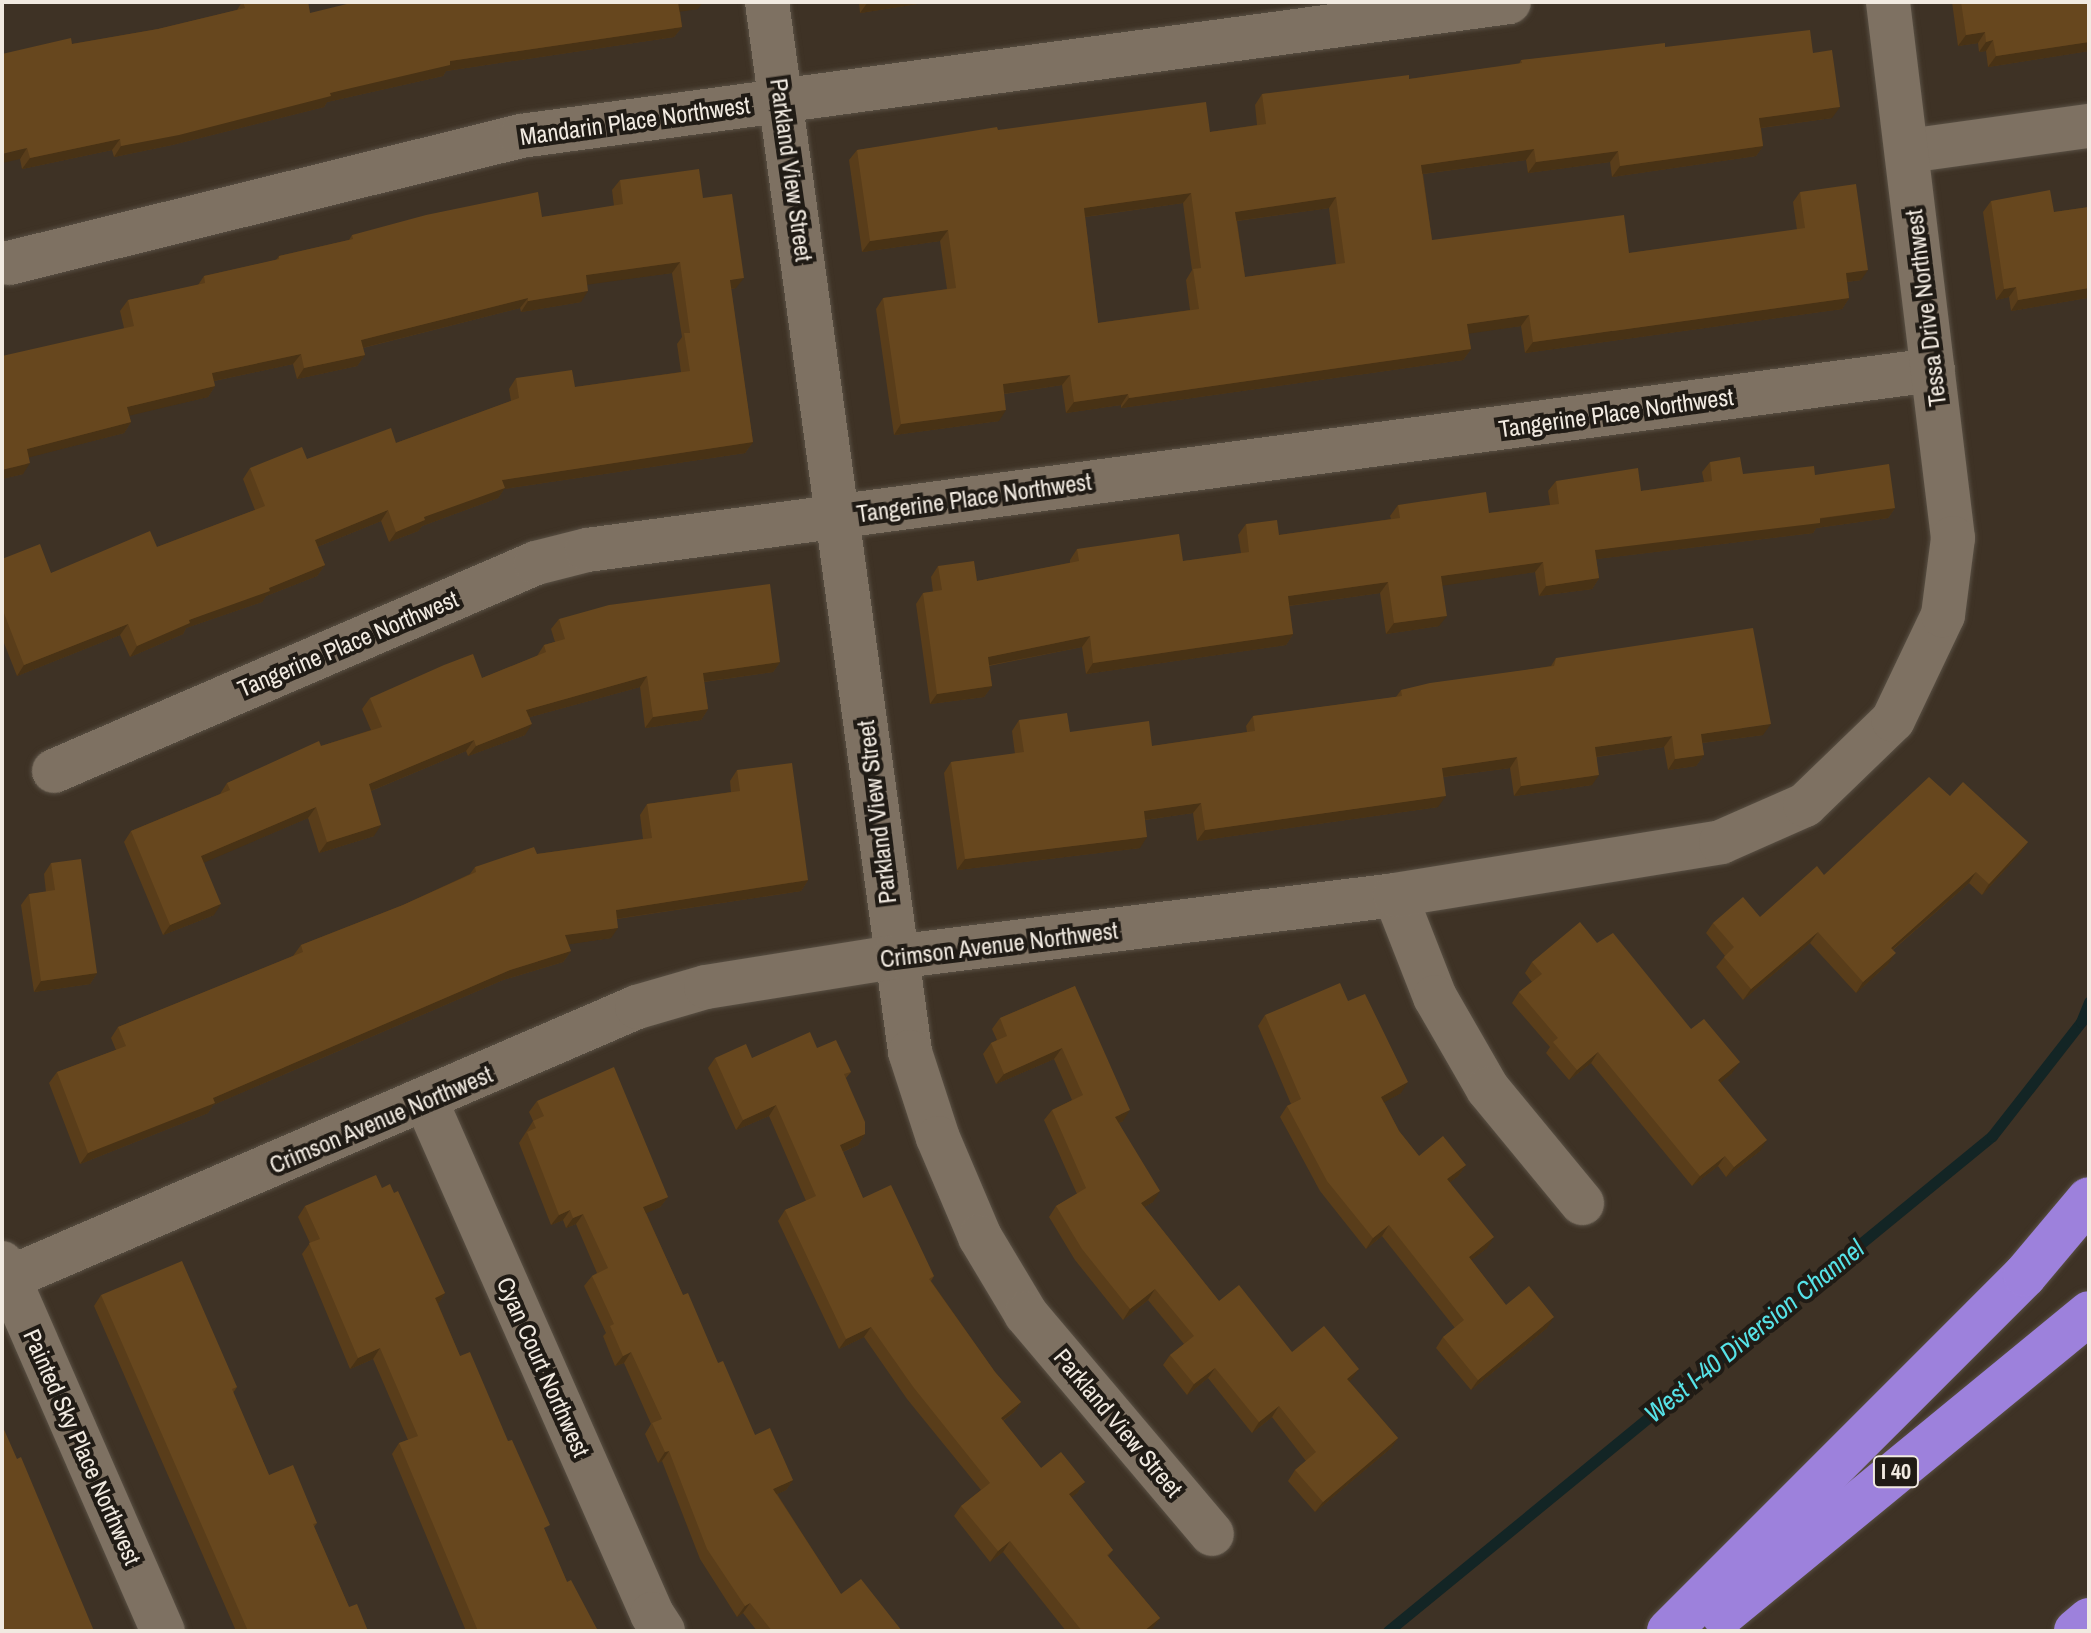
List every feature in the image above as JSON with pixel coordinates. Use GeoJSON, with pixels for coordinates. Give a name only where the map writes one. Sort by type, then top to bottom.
{"type":"FeatureCollection","features":[{"type":"Feature","properties":{"kind":"highway"},"geometry":{"type":"LineString","coordinates":[[1669,1631],[1823,1481],[2025,1275],[2089,1199]]}},
{"type":"Feature","properties":{"kind":"highway","name":"I 40"},"geometry":{"type":"LineString","coordinates":[[1703,1631],[2089,1313]]}},
{"type":"Feature","properties":{"kind":"highway"},"geometry":{"type":"LineString","coordinates":[[2076,1631],[2089,1620]]}},
{"type":"Feature","properties":{"kind":"street","name":"Parkland View Street"},"geometry":{"type":"LineString","coordinates":[[767,2],[868,738],[894,957],[910,1052],[938,1138],[980,1237],[1026,1314],[1212,1534]]}},
{"type":"Feature","properties":{"kind":"street","name":"Mandarin Place Northwest"},"geometry":{"type":"LineString","coordinates":[[9,263],[521,136],[1509,2]]}},
{"type":"Feature","properties":{"kind":"street","name":"Tessa Drive Northwest"},"geometry":{"type":"LineString","coordinates":[[1888,2],[1953,538],[1943,615]]}},
{"type":"Feature","properties":{"kind":"street"},"geometry":{"type":"LineString","coordinates":[[1908,151],[2089,126]]}},
{"type":"Feature","properties":{"kind":"street","name":"Tangerine Place Northwest"},"geometry":{"type":"LineString","coordinates":[[54,771],[536,563],[587,550],[1933,370]]}},
{"type":"Feature","properties":{"kind":"street","name":"Crimson Avenue Northwest"},"geometry":{"type":"LineString","coordinates":[[4,1274],[426,1101],[637,1007],[706,987],[894,957],[1395,895],[1721,842],[1805,805],[1893,720],[1943,615]]}},
{"type":"Feature","properties":{"kind":"street"},"geometry":{"type":"LineString","coordinates":[[1395,895],[1435,997],[1488,1089],[1582,1203]]}},
{"type":"Feature","properties":{"kind":"street","name":"Cyan Court Northwest"},"geometry":{"type":"LineString","coordinates":[[426,1101],[652,1614],[663,1631]]}},
{"type":"Feature","properties":{"kind":"street","name":"Painted Sky Place Northwest"},"geometry":{"type":"LineString","coordinates":[[4,1274],[163,1631]]}},
{"type":"Feature","properties":{"kind":"building"},"geometry":{"type":"Polygon","coordinates":[[[243,2],[308,2],[310,13],[355,2],[678,2],[682,27],[450,61],[450,65],[330,93],[331,96],[179,135],[121,146],[120,139],[30,158],[27,148],[2,154],[2,54],[71,38],[72,44],[158,29],[245,8],[243,2]]]}},
{"type":"Feature","properties":{"kind":"building"},"geometry":{"type":"Polygon","coordinates":[[[1961,2],[2089,2],[2089,42],[1996,56],[1993,40],[1986,42],[1985,32],[1966,35],[1961,2]]]}},
{"type":"Feature","properties":{"kind":"building"},"geometry":{"type":"Polygon","coordinates":[[[1810,30],[1813,53],[1832,50],[1840,107],[1759,118],[1763,146],[1620,166],[1618,151],[1536,162],[1534,149],[1421,165],[1432,240],[1624,215],[1629,253],[1805,228],[1800,192],[1856,184],[1868,270],[1846,273],[1849,298],[1533,342],[1529,315],[1467,324],[1471,349],[1129,398],[1128,394],[1074,402],[1070,375],[1003,384],[1006,410],[901,424],[883,298],[956,288],[948,230],[870,241],[857,150],[997,127],[998,130],[1206,102],[1210,132],[1266,124],[1262,94],[1409,75],[1409,79],[1522,63],[1521,60],[1665,43],[1665,47],[1810,30]],[[1191,193],[1084,208],[1098,323],[1199,309],[1193,269],[1201,268],[1191,193]],[[1336,197],[1235,212],[1245,277],[1345,263],[1336,197]]]}},
{"type":"Feature","properties":{"kind":"building"},"geometry":{"type":"Polygon","coordinates":[[[699,169],[703,198],[732,194],[744,278],[730,280],[753,442],[502,480],[505,488],[424,517],[425,520],[396,532],[388,510],[315,540],[325,565],[269,588],[270,591],[189,620],[190,623],[137,646],[128,624],[24,665],[2,608],[2,559],[40,544],[51,573],[150,531],[157,547],[265,506],[250,468],[302,447],[307,459],[391,428],[396,443],[519,398],[516,378],[572,370],[575,387],[690,371],[684,333],[690,333],[680,262],[586,275],[588,291],[528,301],[528,298],[361,340],[365,355],[304,368],[301,354],[212,373],[215,386],[127,407],[131,422],[27,449],[30,463],[2,470],[2,356],[134,326],[128,300],[205,283],[204,276],[353,239],[352,235],[426,215],[538,192],[542,217],[623,204],[620,180],[699,169]]]}},
{"type":"Feature","properties":{"kind":"building"},"geometry":{"type":"Polygon","coordinates":[[[2050,190],[2054,212],[2089,207],[2089,288],[2018,300],[2016,287],[2004,289],[1991,201],[2050,190]]]}},
{"type":"Feature","properties":{"kind":"building"},"geometry":{"type":"Polygon","coordinates":[[[1740,457],[1743,474],[1814,466],[1815,475],[1889,464],[1895,508],[1820,518],[1820,523],[1595,550],[1599,578],[1546,586],[1543,562],[1441,576],[1447,616],[1394,623],[1388,582],[1288,596],[1293,634],[1093,663],[1090,636],[988,657],[992,686],[937,694],[923,593],[942,590],[938,566],[974,561],[977,581],[1079,561],[1077,549],[1179,534],[1183,561],[1249,552],[1246,524],[1277,520],[1279,535],[1400,518],[1398,505],[1486,492],[1489,513],[1559,504],[1556,481],[1638,468],[1641,491],[1712,481],[1710,462],[1740,457]]]}},
{"type":"Feature","properties":{"kind":"building"},"geometry":{"type":"Polygon","coordinates":[[[770,584],[780,662],[703,673],[708,709],[653,717],[647,676],[526,710],[532,724],[476,746],[474,740],[369,784],[381,825],[327,842],[316,807],[201,856],[221,904],[170,925],[131,831],[230,790],[227,783],[319,741],[321,746],[382,727],[370,698],[444,665],[473,654],[482,678],[546,652],[544,645],[565,639],[559,619],[609,605],[770,584]]]}},
{"type":"Feature","properties":{"kind":"building"},"geometry":{"type":"Polygon","coordinates":[[[1753,628],[1771,724],[1701,734],[1704,755],[1675,759],[1672,736],[1595,747],[1599,775],[1521,786],[1517,757],[1442,768],[1446,796],[1205,830],[1201,803],[1144,811],[1147,837],[965,859],[951,762],[1024,752],[1019,720],[1067,713],[1070,732],[1149,721],[1152,746],[1255,731],[1253,716],[1402,696],[1401,690],[1430,683],[1554,666],[1556,658],[1753,628]]]}},
{"type":"Feature","properties":{"kind":"building"},"geometry":{"type":"Polygon","coordinates":[[[792,763],[808,880],[616,910],[618,928],[565,935],[571,951],[510,970],[213,1098],[215,1103],[88,1153],[57,1072],[126,1046],[118,1027],[303,952],[301,945],[403,905],[476,872],[475,867],[534,847],[537,854],[652,838],[647,804],[740,791],[737,770],[792,763]]]}},
{"type":"Feature","properties":{"kind":"building"},"geometry":{"type":"Polygon","coordinates":[[[1929,777],[1950,796],[1963,782],[2028,842],[1989,884],[1976,872],[1891,948],[1896,953],[1863,982],[1818,932],[1751,989],[1724,957],[1734,947],[1713,923],[1743,897],[1760,917],[1817,866],[1824,875],[1929,777]]]}},
{"type":"Feature","properties":{"kind":"building"},"geometry":{"type":"Polygon","coordinates":[[[81,859],[97,973],[41,981],[29,894],[55,890],[51,863],[81,859]]]}},
{"type":"Feature","properties":{"kind":"building"},"geometry":{"type":"Polygon","coordinates":[[[1580,922],[1597,943],[1613,933],[1691,1029],[1704,1019],[1740,1062],[1718,1080],[1767,1140],[1734,1167],[1725,1156],[1700,1176],[1598,1052],[1577,1070],[1553,1042],[1558,1038],[1519,992],[1542,974],[1532,962],[1580,922]]]}},
{"type":"Feature","properties":{"kind":"building"},"geometry":{"type":"Polygon","coordinates":[[[1340,983],[1348,1001],[1365,994],[1408,1082],[1381,1097],[1399,1131],[1419,1156],[1443,1136],[1466,1165],[1447,1179],[1494,1237],[1469,1257],[1506,1305],[1529,1286],[1554,1317],[1478,1380],[1443,1337],[1464,1320],[1389,1225],[1373,1238],[1327,1181],[1287,1106],[1301,1099],[1265,1015],[1340,983]]]}},
{"type":"Feature","properties":{"kind":"building"},"geometry":{"type":"Polygon","coordinates":[[[1075,986],[1130,1110],[1115,1117],[1160,1191],[1141,1203],[1219,1301],[1239,1285],[1292,1352],[1324,1326],[1359,1369],[1347,1379],[1398,1438],[1323,1502],[1295,1470],[1316,1452],[1279,1406],[1259,1422],[1215,1368],[1194,1384],[1170,1355],[1194,1336],[1155,1289],[1130,1309],[1082,1249],[1056,1206],[1086,1188],[1052,1110],[1083,1095],[1062,1048],[1004,1074],[991,1043],[1007,1036],[1000,1018],[1075,986]]]}},
{"type":"Feature","properties":{"kind":"building"},"geometry":{"type":"Polygon","coordinates":[[[810,1032],[817,1048],[836,1040],[851,1072],[844,1074],[865,1122],[865,1134],[840,1145],[863,1198],[891,1185],[934,1276],[929,1279],[995,1372],[1021,1402],[1001,1418],[1041,1468],[1061,1452],[1085,1482],[1069,1494],[1113,1550],[1107,1555],[1160,1618],[1144,1631],[1082,1631],[1010,1541],[998,1551],[961,1506],[990,1483],[914,1388],[871,1327],[846,1339],[785,1210],[816,1196],[776,1105],[743,1120],[715,1058],[746,1044],[752,1058],[810,1032]]]}},
{"type":"Feature","properties":{"kind":"building"},"geometry":{"type":"Polygon","coordinates":[[[614,1067],[668,1197],[643,1207],[683,1295],[688,1293],[718,1363],[723,1361],[755,1435],[770,1428],[793,1480],[773,1489],[841,1594],[861,1579],[902,1631],[772,1631],[750,1603],[745,1606],[707,1549],[669,1451],[665,1452],[652,1423],[662,1419],[631,1352],[623,1356],[610,1326],[614,1324],[592,1276],[608,1268],[583,1214],[573,1218],[570,1210],[559,1215],[527,1132],[536,1128],[533,1121],[544,1116],[537,1101],[614,1067]]]}},
{"type":"Feature","properties":{"kind":"building"},"geometry":{"type":"Polygon","coordinates":[[[376,1175],[382,1188],[390,1184],[394,1193],[398,1191],[445,1293],[435,1298],[460,1356],[470,1352],[508,1441],[512,1440],[550,1525],[544,1528],[567,1582],[571,1580],[598,1631],[478,1631],[399,1443],[418,1436],[380,1348],[358,1358],[309,1243],[320,1239],[305,1206],[376,1175]]]}},
{"type":"Feature","properties":{"kind":"building"},"geometry":{"type":"Polygon","coordinates":[[[182,1261],[237,1387],[232,1389],[269,1475],[293,1465],[317,1523],[313,1524],[349,1607],[357,1604],[368,1631],[248,1631],[101,1295],[182,1261]]]}},
{"type":"Feature","properties":{"kind":"building"},"geometry":{"type":"Polygon","coordinates":[[[2,1425],[17,1459],[21,1457],[94,1631],[2,1631],[2,1425]]]}},
{"type":"Feature","properties":{"kind":"waterway","name":"West I-40 Diversion Channel"},"geometry":{"type":"LineString","coordinates":[[1388,1631],[1992,1136],[2081,1022],[2089,1002]]}}]}
